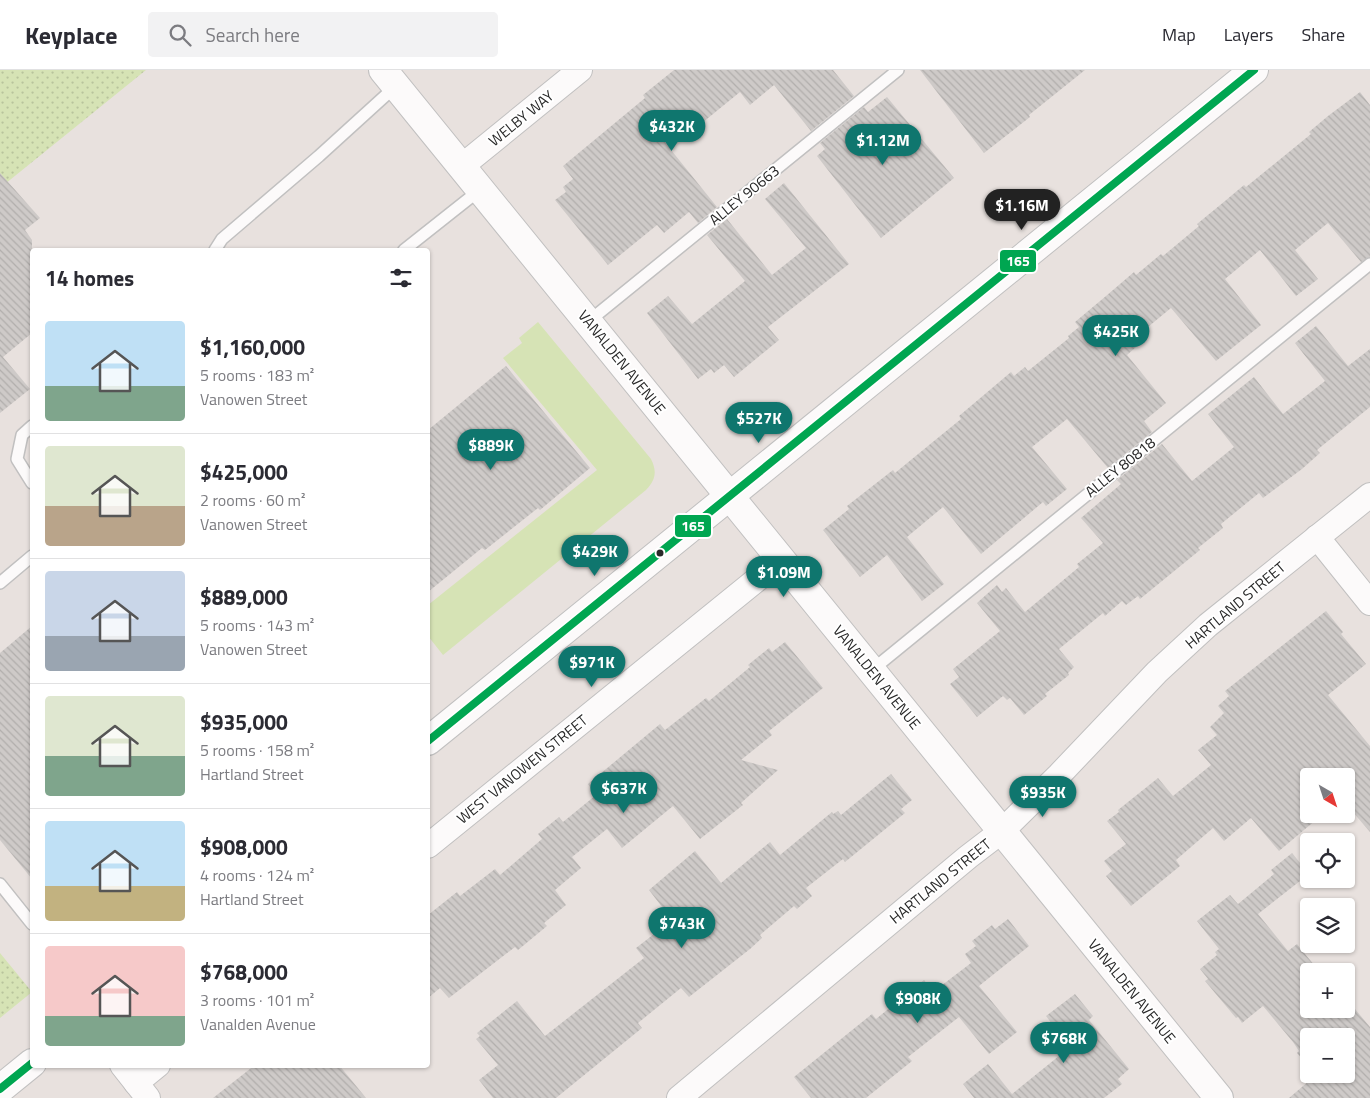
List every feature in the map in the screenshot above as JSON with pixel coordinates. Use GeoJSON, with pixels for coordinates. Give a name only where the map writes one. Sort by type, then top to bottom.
{"type":"FeatureCollection","features":[{"type":"Feature","properties":{"kind":"street","name":"WELBY WAY"},"geometry":{"type":"LineString","coordinates":[[462,166],[580,70]]}},
{"type":"Feature","properties":{"kind":"street"},"geometry":{"type":"LineString","coordinates":[[430,739],[1254,70]]}},
{"type":"Feature","properties":{"kind":"street","name":"VANALDEN AVENUE"},"geometry":{"type":"LineString","coordinates":[[390,78],[1217,1097]]}},
{"type":"Feature","properties":{"kind":"street","name":"HARTLAND STREET"},"geometry":{"type":"LineString","coordinates":[[679,1098],[968,857],[1002,831],[1059,776],[1157,672],[1208,625],[1370,495]]}},
{"type":"Feature","properties":{"kind":"street"},"geometry":{"type":"LineString","coordinates":[[1317,537],[1370,603]]}},
{"type":"Feature","properties":{"kind":"street","name":"WEST VANOWEN STREET"},"geometry":{"type":"LineString","coordinates":[[430,844],[781,560]]}},
{"type":"Feature","properties":{"kind":"street"},"geometry":{"type":"LineString","coordinates":[[0,1089],[30,1065]]}},
{"type":"Feature","properties":{"kind":"street"},"geometry":{"type":"LineString","coordinates":[[124,1068],[142,1090],[156,1068]]}},
{"type":"Feature","properties":{"kind":"lane","name":"ALLEY 90663"},"geometry":{"type":"LineString","coordinates":[[589,321],[898,70]]}},
{"type":"Feature","properties":{"kind":"lane"},"geometry":{"type":"LineString","coordinates":[[216,248],[222,239],[319,156],[390,78]]}},
{"type":"Feature","properties":{"kind":"lane"},"geometry":{"type":"LineString","coordinates":[[407,248],[481,189]]}},
{"type":"Feature","properties":{"kind":"lane","name":"ALLEY 80818"},"geometry":{"type":"LineString","coordinates":[[871,670],[1370,264]]}},
{"type":"Feature","properties":{"kind":"lane"},"geometry":{"type":"LineString","coordinates":[[30,428],[22,435],[17,459],[30,480]]}},
{"type":"Feature","properties":{"kind":"lane"},"geometry":{"type":"LineString","coordinates":[[0,583],[30,558]]}},
{"type":"Feature","properties":{"kind":"lane"},"geometry":{"type":"LineString","coordinates":[[0,884],[30,922]]}},
{"type":"Feature","properties":{"kind":"green space"},"geometry":{"type":"Polygon","coordinates":[[[0,70],[146,70],[0,188],[0,70]]]}},
{"type":"Feature","properties":{"kind":"green space"},"geometry":{"type":"Polygon","coordinates":[[[538,322],[651,459],[655,471],[654,479],[646,490],[443,655],[430,639],[430,603],[597,470],[503,358],[522,343],[519,338],[538,322]]]}},
{"type":"Feature","properties":{"kind":"green space"},"geometry":{"type":"Polygon","coordinates":[[[0,953],[30,990],[30,994],[0,1018],[0,953]]]}},
{"type":"Feature","properties":{"kind":"building"},"geometry":{"type":"Polygon","coordinates":[[[674,70],[833,70],[854,96],[811,131],[774,85],[750,105],[740,92],[702,123],[694,114],[663,140],[717,207],[698,223],[689,212],[664,233],[657,225],[608,265],[555,200],[566,192],[563,187],[573,179],[563,166],[645,98],[643,95],[674,70]]]}},
{"type":"Feature","properties":{"kind":"building"},"geometry":{"type":"Polygon","coordinates":[[[920,70],[1085,70],[984,153],[920,70]]]}},
{"type":"Feature","properties":{"kind":"building"},"geometry":{"type":"Polygon","coordinates":[[[1360,92],[1370,105],[1370,257],[1361,262],[1328,223],[1295,250],[1318,279],[1296,296],[1260,250],[1225,279],[1261,325],[1216,361],[1171,308],[1131,341],[1136,347],[1127,355],[1166,403],[1144,421],[1152,432],[1108,468],[1067,419],[1032,447],[1067,489],[1046,506],[1043,502],[981,554],[943,507],[907,537],[944,584],[922,601],[887,555],[860,577],[823,530],[849,509],[847,506],[893,470],[895,473],[961,419],[959,416],[1011,372],[1014,376],[1025,367],[1028,371],[1069,338],[1068,336],[1079,327],[1075,322],[1134,272],[1136,275],[1161,254],[1163,256],[1199,226],[1197,224],[1244,185],[1246,187],[1311,134],[1309,132],[1328,116],[1360,92]]]}},
{"type":"Feature","properties":{"kind":"building"},"geometry":{"type":"Polygon","coordinates":[[[887,97],[954,178],[881,238],[817,156],[825,149],[820,143],[864,107],[868,112],[887,97]]]}},
{"type":"Feature","properties":{"kind":"building"},"geometry":{"type":"Polygon","coordinates":[[[0,173],[40,218],[25,230],[32,240],[32,248],[30,248],[30,335],[3,357],[30,389],[0,413],[0,173]]]}},
{"type":"Feature","properties":{"kind":"building"},"geometry":{"type":"Polygon","coordinates":[[[784,183],[849,264],[768,327],[779,340],[734,377],[724,365],[714,373],[711,369],[698,379],[647,313],[668,296],[692,324],[745,281],[707,235],[727,219],[772,275],[806,248],[765,199],[784,183]]]}},
{"type":"Feature","properties":{"kind":"building"},"geometry":{"type":"Polygon","coordinates":[[[1316,326],[1348,366],[1370,349],[1370,407],[1317,450],[1320,453],[1302,469],[1263,498],[1259,493],[1221,524],[1223,528],[1198,548],[1200,550],[1140,599],[1138,596],[1126,605],[1122,601],[1105,616],[1103,613],[1059,649],[1074,667],[1068,673],[1069,675],[1045,694],[1047,696],[1024,715],[1010,698],[1007,700],[1003,696],[977,717],[950,684],[959,677],[953,669],[1000,631],[977,603],[997,585],[1002,592],[1006,588],[1025,612],[1079,567],[1077,564],[1103,543],[1081,518],[1121,484],[1117,480],[1162,444],[1192,481],[1234,447],[1208,414],[1254,377],[1283,414],[1325,381],[1295,343],[1316,326]]]}},
{"type":"Feature","properties":{"kind":"building"},"geometry":{"type":"Polygon","coordinates":[[[506,366],[590,468],[540,510],[538,508],[485,550],[482,548],[430,590],[430,428],[506,366]]]}},
{"type":"Feature","properties":{"kind":"building"},"geometry":{"type":"Polygon","coordinates":[[[1326,611],[1343,632],[1341,634],[1366,664],[1328,695],[1370,746],[1370,832],[1355,814],[1355,768],[1300,768],[1300,823],[1312,823],[1279,851],[1251,818],[1224,841],[1213,828],[1176,860],[1180,866],[1131,906],[1106,876],[1112,871],[1104,861],[1126,844],[1107,821],[1158,778],[1173,796],[1211,765],[1198,750],[1217,735],[1210,727],[1224,713],[1218,706],[1229,696],[1225,691],[1326,611]]]}},
{"type":"Feature","properties":{"kind":"building"},"geometry":{"type":"Polygon","coordinates":[[[30,628],[30,877],[0,840],[0,653],[30,628]]]}},
{"type":"Feature","properties":{"kind":"building"},"geometry":{"type":"Polygon","coordinates":[[[785,642],[823,688],[769,731],[772,735],[741,760],[778,770],[741,803],[743,805],[700,839],[673,806],[622,848],[607,829],[572,857],[581,868],[555,890],[566,905],[544,923],[547,926],[518,950],[515,947],[449,998],[440,988],[430,996],[430,913],[457,892],[460,896],[495,869],[500,875],[542,839],[538,834],[559,817],[563,822],[596,795],[588,784],[660,724],[665,730],[706,698],[709,701],[750,667],[748,665],[769,648],[772,652],[785,642]]]}},
{"type":"Feature","properties":{"kind":"building"},"geometry":{"type":"Polygon","coordinates":[[[891,774],[912,800],[901,809],[905,813],[845,862],[843,859],[806,888],[812,896],[797,909],[794,906],[760,935],[762,938],[750,949],[689,997],[681,988],[638,1023],[642,1028],[556,1098],[493,1098],[479,1080],[498,1065],[476,1039],[480,1036],[477,1033],[517,1001],[545,1036],[644,958],[636,948],[672,920],[649,890],[695,851],[721,883],[770,842],[780,855],[832,812],[833,814],[838,811],[841,815],[891,774]]]}},
{"type":"Feature","properties":{"kind":"building"},"geometry":{"type":"Polygon","coordinates":[[[1292,853],[1300,863],[1300,881],[1258,914],[1288,951],[1297,944],[1300,948],[1300,953],[1304,953],[1312,963],[1300,963],[1300,1018],[1355,1018],[1355,1009],[1370,1027],[1370,1098],[1289,1098],[1307,1083],[1355,1083],[1355,1028],[1300,1028],[1300,1056],[1293,1042],[1263,1006],[1242,1023],[1205,981],[1208,979],[1200,969],[1217,955],[1215,952],[1219,949],[1197,921],[1230,895],[1238,904],[1274,874],[1271,870],[1292,853]]]}},
{"type":"Feature","properties":{"kind":"building"},"geometry":{"type":"Polygon","coordinates":[[[1008,919],[1029,946],[979,986],[1017,1032],[989,1054],[959,1017],[908,1057],[912,1061],[866,1098],[811,1098],[794,1077],[872,1014],[876,1019],[924,980],[933,992],[971,963],[965,954],[976,946],[972,941],[992,925],[995,929],[1008,919]]]}},
{"type":"Feature","properties":{"kind":"building"},"geometry":{"type":"Polygon","coordinates":[[[1075,994],[1093,1016],[1089,1020],[1129,1069],[1118,1079],[1122,1084],[1104,1098],[974,1098],[963,1084],[988,1064],[1012,1094],[1070,1047],[1046,1016],[1075,994]]]}},
{"type":"Feature","properties":{"kind":"building"},"geometry":{"type":"Polygon","coordinates":[[[251,1068],[341,1068],[366,1098],[213,1098],[251,1068]]]}},
{"type":"Feature","properties":{"kind":"transit line","name":"165"},"geometry":{"type":"LineString","coordinates":[[430,739],[1254,70]]}},
{"type":"Feature","properties":{"kind":"transit line","name":"165"},"geometry":{"type":"LineString","coordinates":[[0,1089],[30,1065]]}}]}
